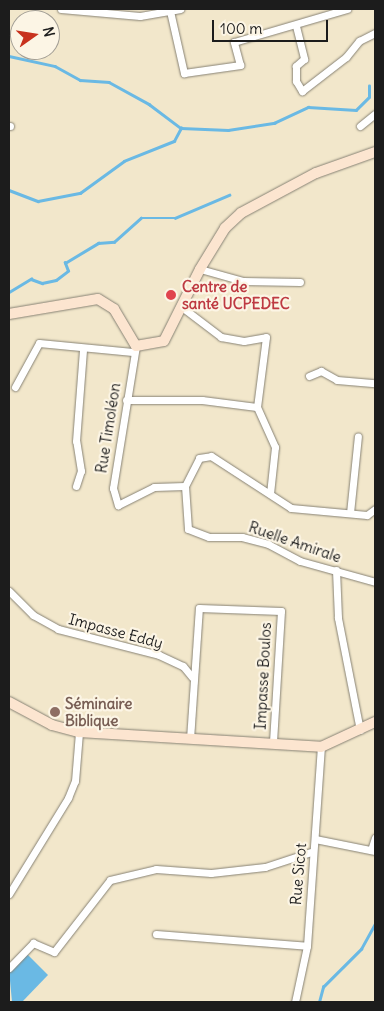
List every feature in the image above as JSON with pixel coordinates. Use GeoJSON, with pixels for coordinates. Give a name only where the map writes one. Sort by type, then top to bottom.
{"type":"FeatureCollection","features":[{"type":"Feature","properties":{"kind":"street"},"geometry":{"type":"LineString","coordinates":[[61,9],[140,16],[180,9]]}},
{"type":"Feature","properties":{"kind":"street"},"geometry":{"type":"LineString","coordinates":[[170,11],[184,73],[240,66],[234,42],[296,26],[347,9]]}},
{"type":"Feature","properties":{"kind":"street"},"geometry":{"type":"LineString","coordinates":[[296,26],[304,59],[296,66],[296,81],[302,91],[346,57],[359,41],[375,33]]}},
{"type":"Feature","properties":{"kind":"street"},"geometry":{"type":"LineString","coordinates":[[360,126],[375,114]]}},
{"type":"Feature","properties":{"kind":"street"},"geometry":{"type":"LineString","coordinates":[[15,387],[39,344],[83,349],[135,349],[164,341],[183,308],[200,270],[226,228],[241,213],[316,173],[375,152]]}},
{"type":"Feature","properties":{"kind":"street"},"geometry":{"type":"LineString","coordinates":[[200,270],[243,280],[300,282]]}},
{"type":"Feature","properties":{"kind":"street"},"geometry":{"type":"LineString","coordinates":[[9,314],[98,299],[108,302],[135,349]]}},
{"type":"Feature","properties":{"kind":"street"},"geometry":{"type":"LineString","coordinates":[[183,308],[221,337],[244,341],[266,337],[257,407],[275,447],[270,494]]}},
{"type":"Feature","properties":{"kind":"street"},"geometry":{"type":"LineString","coordinates":[[76,486],[81,471],[76,441],[83,349]]}},
{"type":"Feature","properties":{"kind":"street","name":"Rue Timoléon"},"geometry":{"type":"LineString","coordinates":[[135,349],[113,488],[118,505],[154,487],[185,486]]}},
{"type":"Feature","properties":{"kind":"street"},"geometry":{"type":"LineString","coordinates":[[309,376],[321,371],[337,380],[375,384]]}},
{"type":"Feature","properties":{"kind":"street"},"geometry":{"type":"LineString","coordinates":[[126,400],[202,400],[257,407]]}},
{"type":"Feature","properties":{"kind":"street"},"geometry":{"type":"LineString","coordinates":[[350,513],[358,436]]}},
{"type":"Feature","properties":{"kind":"street"},"geometry":{"type":"LineString","coordinates":[[185,486],[199,458],[211,456],[291,508],[367,515],[375,509]]}},
{"type":"Feature","properties":{"kind":"street","name":"Ruelle Amirale"},"geometry":{"type":"LineString","coordinates":[[185,486],[188,529],[209,538],[242,537],[375,582]]}},
{"type":"Feature","properties":{"kind":"street"},"geometry":{"type":"LineString","coordinates":[[336,570],[338,618],[360,730]]}},
{"type":"Feature","properties":{"kind":"street","name":"Impasse Eddy"},"geometry":{"type":"LineString","coordinates":[[9,590],[33,615],[58,629],[159,655],[183,666],[192,677]]}},
{"type":"Feature","properties":{"kind":"street","name":"Impasse Boulos"},"geometry":{"type":"LineString","coordinates":[[192,677],[199,608],[281,611],[273,744]]}},
{"type":"Feature","properties":{"kind":"street"},"geometry":{"type":"LineString","coordinates":[[190,739],[192,677]]}},
{"type":"Feature","properties":{"kind":"street"},"geometry":{"type":"LineString","coordinates":[[9,702],[52,724],[79,732],[321,747],[375,722]]}},
{"type":"Feature","properties":{"kind":"street"},"geometry":{"type":"LineString","coordinates":[[9,894],[68,798],[74,781],[79,732]]}},
{"type":"Feature","properties":{"kind":"street","name":"Rue Sicot"},"geometry":{"type":"LineString","coordinates":[[295,1002],[307,946],[311,852],[315,840],[321,747]]}},
{"type":"Feature","properties":{"kind":"street"},"geometry":{"type":"LineString","coordinates":[[315,840],[373,851],[375,838]]}},
{"type":"Feature","properties":{"kind":"street"},"geometry":{"type":"LineString","coordinates":[[9,968],[33,943],[54,952],[110,880],[156,870],[211,873],[265,867],[311,852]]}},
{"type":"Feature","properties":{"kind":"street"},"geometry":{"type":"LineString","coordinates":[[156,934],[307,946]]}},
{"type":"Feature","properties":{"kind":"water"},"geometry":{"type":"Polygon","coordinates":[[[26,953],[48,975],[22,1002],[12,1002],[9,970],[26,953]]]}},
{"type":"Feature","properties":{"kind":"waterway"},"geometry":{"type":"LineString","coordinates":[[9,56],[55,66],[80,80],[109,82],[149,104],[181,128]]}},
{"type":"Feature","properties":{"kind":"waterway"},"geometry":{"type":"LineString","coordinates":[[9,190],[38,201],[80,193],[124,161],[174,141],[181,128],[228,130],[274,123],[308,107],[356,110],[369,97],[369,86]]}},
{"type":"Feature","properties":{"kind":"waterway"},"geometry":{"type":"LineString","coordinates":[[9,292],[31,279],[42,283],[56,280],[68,271],[65,263],[98,243],[114,242],[141,218],[175,218],[229,195]]}},
{"type":"Feature","properties":{"kind":"waterway"},"geometry":{"type":"LineString","coordinates":[[319,1002],[323,987],[361,949],[375,924]]}},
{"type":"Feature","properties":{"kind":"place","name":"Centre de santé UCPEDEC"},"geometry":{"type":"Point","coordinates":[171,295]}},
{"type":"Feature","properties":{"kind":"place","name":"Séminaire Biblique"},"geometry":{"type":"Point","coordinates":[55,712]}}]}
